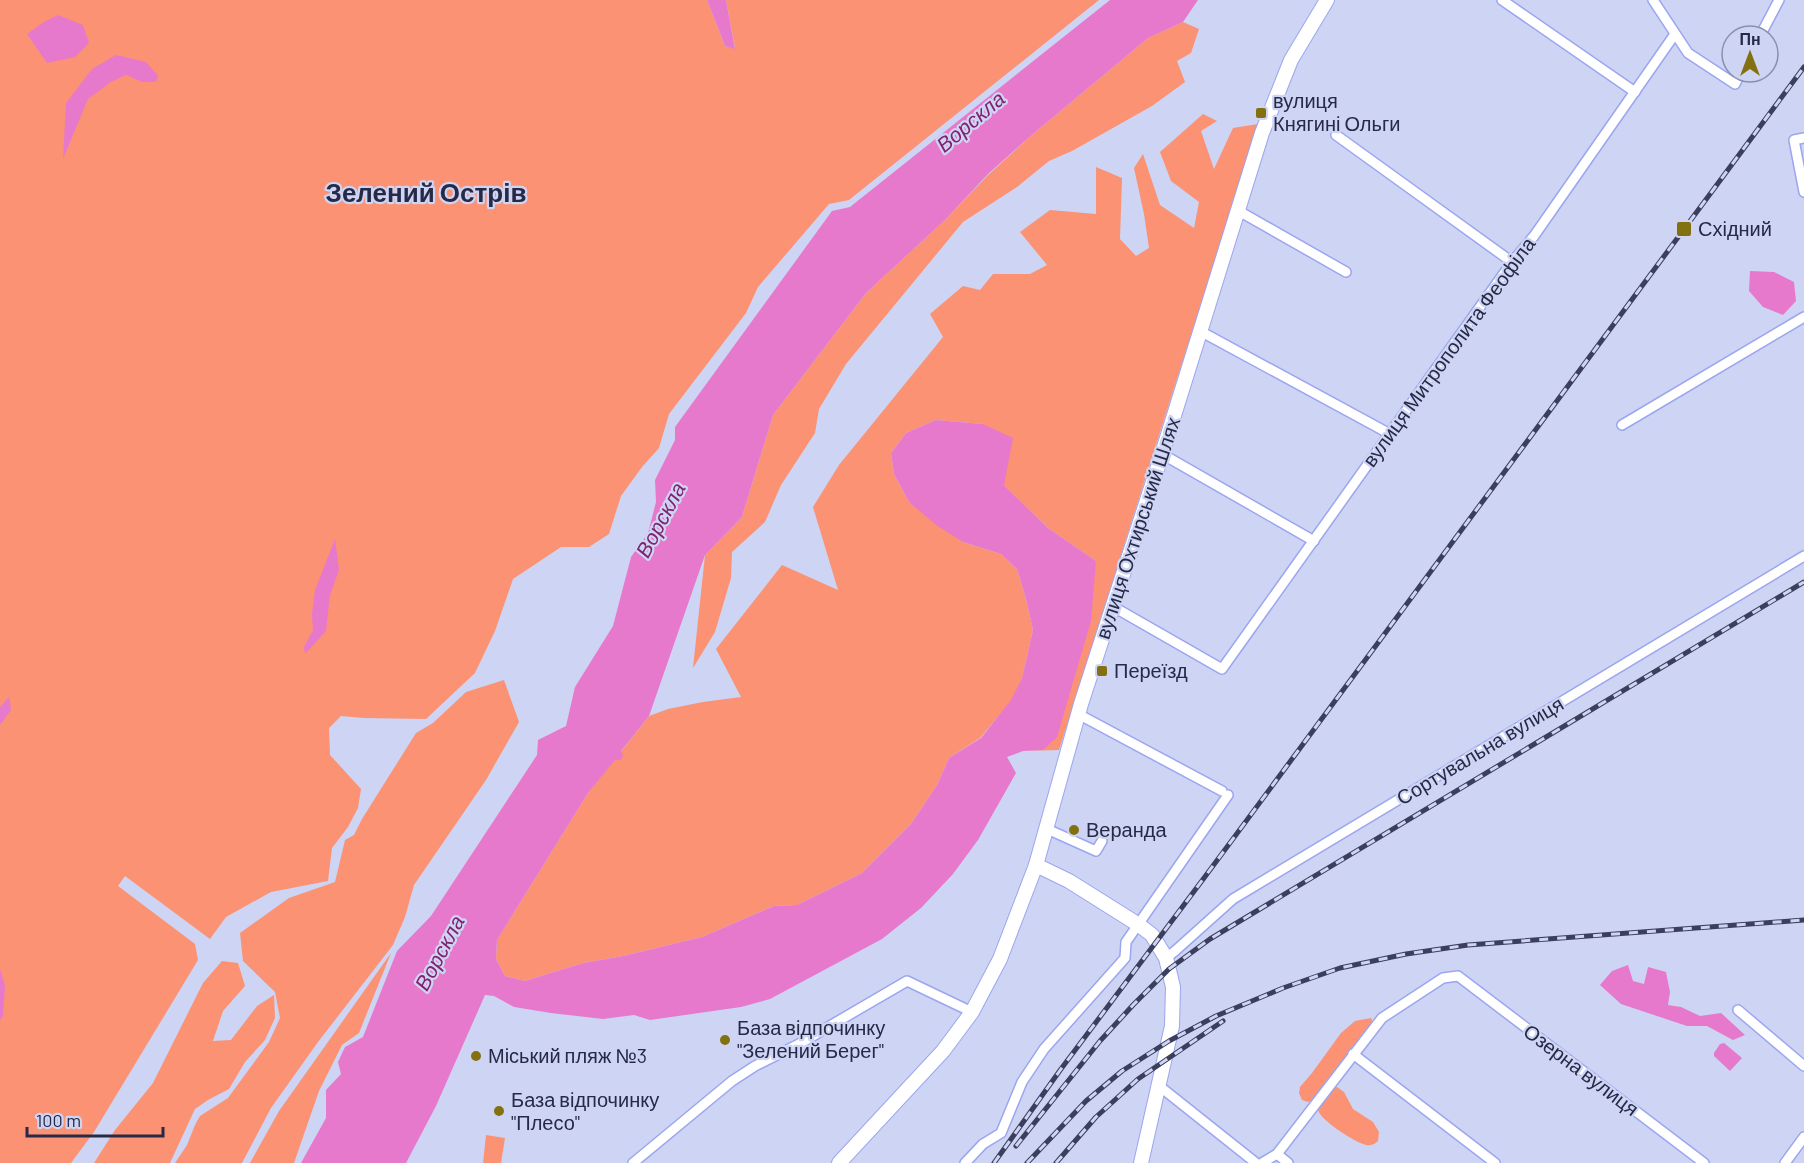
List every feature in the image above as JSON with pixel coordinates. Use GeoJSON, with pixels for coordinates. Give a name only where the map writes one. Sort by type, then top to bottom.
{"type":"FeatureCollection","features":[{"type":"Feature","properties":{"kind":"main road","name":"вулиця Охтирський Шлях"},"geometry":{"type":"LineString","coordinates":[[839,1163],[943,1051],[972,1012],[1000,959],[1036,865],[1078,714],[1262,133],[1291,60],[1327,0]]}},
{"type":"Feature","properties":{"kind":"main road"},"geometry":{"type":"LineString","coordinates":[[1036,865],[1069,881],[1139,925],[1152,935],[1166,957],[1173,987],[1172,1026],[1141,1163]]}},
{"type":"Feature","properties":{"kind":"street"},"geometry":{"type":"LineString","coordinates":[[1502,0],[1635,92]]}},
{"type":"Feature","properties":{"kind":"street"},"geometry":{"type":"LineString","coordinates":[[1653,0],[1688,52],[1720,74]]}},
{"type":"Feature","properties":{"kind":"street"},"geometry":{"type":"LineString","coordinates":[[1766,24],[1779,0]]}},
{"type":"Feature","properties":{"kind":"street","name":"вулиця Митрополита Феофіла"},"geometry":{"type":"LineString","coordinates":[[1112,606],[1222,669],[1512,262],[1534,236],[1675,34]]}},
{"type":"Feature","properties":{"kind":"street"},"geometry":{"type":"LineString","coordinates":[[1336,135],[1512,262]]}},
{"type":"Feature","properties":{"kind":"street"},"geometry":{"type":"LineString","coordinates":[[1799,139],[1804,192]]}},
{"type":"Feature","properties":{"kind":"street"},"geometry":{"type":"LineString","coordinates":[[1238,210],[1346,272]]}},
{"type":"Feature","properties":{"kind":"street"},"geometry":{"type":"LineString","coordinates":[[1622,425],[1804,317]]}},
{"type":"Feature","properties":{"kind":"street"},"geometry":{"type":"LineString","coordinates":[[1200,331],[1390,434]]}},
{"type":"Feature","properties":{"kind":"street"},"geometry":{"type":"LineString","coordinates":[[1162,454],[1314,541]]}},
{"type":"Feature","properties":{"kind":"street","name":"Сортувальна вулиця"},"geometry":{"type":"LineString","coordinates":[[1166,957],[1233,899],[1804,556]]}},
{"type":"Feature","properties":{"kind":"street"},"geometry":{"type":"LineString","coordinates":[[965,1163],[983,1144],[1001,1133],[1022,1082],[1044,1049],[1125,957],[1126,942],[1225,793],[1078,714]]}},
{"type":"Feature","properties":{"kind":"street"},"geometry":{"type":"LineString","coordinates":[[1047,829],[1096,851],[1101,841]]}},
{"type":"Feature","properties":{"kind":"street","name":"Озерна вулиця"},"geometry":{"type":"LineString","coordinates":[[1353,1054],[1382,1018],[1443,978],[1458,976],[1704,1163]]}},
{"type":"Feature","properties":{"kind":"street"},"geometry":{"type":"LineString","coordinates":[[633,1163],[732,1081],[907,981],[972,1012]]}},
{"type":"Feature","properties":{"kind":"street"},"geometry":{"type":"LineString","coordinates":[[1738,1010],[1804,1066]]}},
{"type":"Feature","properties":{"kind":"street"},"geometry":{"type":"LineString","coordinates":[[1262,1163],[1277,1154],[1353,1054],[1495,1163]]}},
{"type":"Feature","properties":{"kind":"street"},"geometry":{"type":"LineString","coordinates":[[1158,1084],[1256,1163]]}},
{"type":"Feature","properties":{"kind":"street"},"geometry":{"type":"LineString","coordinates":[[1785,1163],[1804,1137]]}},
{"type":"Feature","properties":{"kind":"street"},"geometry":{"type":"LineString","coordinates":[[1277,1154],[1288,1163]]}},
{"type":"Feature","properties":{"kind":"shaded area"},"geometry":{"type":"Polygon","coordinates":[[[0,0],[707,0],[725,46],[735,48],[726,0],[1099,0],[849,200],[829,204],[758,287],[746,313],[669,414],[659,448],[621,496],[609,534],[589,547],[561,547],[513,579],[495,631],[475,673],[426,719],[341,716],[329,728],[330,755],[361,789],[358,808],[348,827],[332,848],[328,881],[271,892],[226,917],[210,939],[125,876],[118,886],[195,944],[198,960],[94,1132],[71,1163],[0,1163],[0,0]]]}},
{"type":"Feature","properties":{"kind":"shaded area"},"geometry":{"type":"Polygon","coordinates":[[[1183,22],[1199,29],[1191,53],[1177,61],[1185,82],[1152,106],[1072,151],[1049,161],[1017,187],[963,222],[846,364],[819,409],[815,433],[781,485],[765,522],[732,552],[731,578],[715,632],[693,668],[705,555],[742,517],[773,415],[866,293],[946,219],[988,175],[1033,134],[1148,38],[1183,22]]]}},
{"type":"Feature","properties":{"kind":"shaded area"},"geometry":{"type":"Polygon","coordinates":[[[1203,114],[1217,121],[1201,131],[1214,169],[1233,128],[1258,124],[1059,750],[1023,751],[1043,750],[1096,561],[1048,528],[1004,485],[983,424],[936,420],[906,433],[891,453],[894,474],[909,502],[963,542],[1001,554],[1017,569],[1033,630],[1022,678],[1012,700],[980,738],[949,758],[937,785],[911,824],[862,873],[797,905],[774,906],[702,937],[583,963],[525,981],[505,976],[496,959],[497,940],[588,793],[649,716],[668,709],[741,697],[716,649],[782,565],[838,590],[813,507],[839,465],[943,337],[930,314],[963,286],[980,290],[993,274],[1030,274],[1047,265],[1020,232],[1050,210],[1096,214],[1096,167],[1122,178],[1120,239],[1136,256],[1149,248],[1134,168],[1143,154],[1160,205],[1194,228],[1199,202],[1171,181],[1160,152],[1203,114]]]}},
{"type":"Feature","properties":{"kind":"shaded area"},"geometry":{"type":"Polygon","coordinates":[[[504,680],[519,722],[486,780],[414,885],[405,917],[393,945],[318,1042],[271,1108],[242,1163],[175,1163],[187,1145],[200,1116],[228,1098],[269,1042],[280,1018],[275,992],[243,961],[240,933],[289,898],[335,882],[345,840],[354,835],[416,733],[433,723],[466,692],[504,680]]]}},
{"type":"Feature","properties":{"kind":"shaded area"},"geometry":{"type":"Polygon","coordinates":[[[391,953],[359,1033],[342,1045],[319,1091],[294,1163],[250,1163],[279,1111],[391,953]]]}},
{"type":"Feature","properties":{"kind":"shaded area"},"geometry":{"type":"Polygon","coordinates":[[[222,961],[238,963],[245,986],[223,1011],[213,1041],[231,1040],[257,1006],[274,995],[275,1018],[265,1040],[245,1062],[229,1089],[195,1109],[170,1163],[94,1163],[115,1130],[153,1083],[203,983],[222,961]]]}},
{"type":"Feature","properties":{"kind":"shaded area"},"geometry":{"type":"Polygon","coordinates":[[[1371,1018],[1374,1025],[1314,1100],[1308,1102],[1302,1100],[1299,1093],[1300,1087],[1341,1033],[1355,1021],[1371,1018]]]}},
{"type":"Feature","properties":{"kind":"shaded area"},"geometry":{"type":"Polygon","coordinates":[[[1337,1087],[1344,1092],[1353,1109],[1373,1122],[1379,1132],[1376,1143],[1366,1145],[1354,1140],[1323,1118],[1318,1108],[1332,1088],[1337,1087]]]}},
{"type":"Feature","properties":{"kind":"shaded area"},"geometry":{"type":"Polygon","coordinates":[[[486,1135],[505,1138],[501,1163],[483,1163],[486,1135]]]}},
{"type":"Feature","properties":{"kind":"water"},"geometry":{"type":"Polygon","coordinates":[[[707,0],[726,0],[735,49],[725,46],[707,0]]]}},
{"type":"Feature","properties":{"kind":"water","name":"Ворскла"},"geometry":{"type":"Polygon","coordinates":[[[1110,0],[1198,0],[1183,22],[1148,38],[1033,134],[988,174],[946,219],[866,293],[773,415],[742,517],[705,555],[649,716],[621,751],[623,755],[621,760],[615,760],[588,793],[497,940],[496,959],[505,976],[525,981],[583,963],[702,937],[774,906],[797,905],[862,873],[911,824],[937,785],[949,758],[981,738],[1011,700],[1022,678],[1033,630],[1017,569],[1001,554],[963,542],[936,525],[909,502],[894,474],[891,453],[906,433],[936,420],[983,424],[1013,438],[1004,485],[1048,528],[1096,561],[1091,621],[1057,737],[1043,750],[1023,751],[1007,757],[1016,773],[978,840],[953,874],[921,908],[882,939],[770,999],[741,1007],[650,1020],[634,1015],[603,1019],[551,1013],[514,1007],[494,996],[485,995],[436,1106],[406,1163],[301,1163],[326,1118],[326,1090],[341,1074],[338,1062],[345,1047],[363,1037],[397,951],[431,916],[537,755],[538,740],[566,726],[575,687],[613,626],[631,557],[648,533],[656,502],[655,480],[675,440],[675,427],[832,211],[850,207],[1110,0]]]}},
{"type":"Feature","properties":{"kind":"water"},"geometry":{"type":"Polygon","coordinates":[[[58,15],[83,25],[89,43],[75,57],[47,63],[27,34],[58,15]]]}},
{"type":"Feature","properties":{"kind":"water"},"geometry":{"type":"Polygon","coordinates":[[[116,55],[146,62],[158,76],[156,82],[142,82],[126,75],[111,82],[88,99],[63,159],[66,103],[92,69],[116,55]]]}},
{"type":"Feature","properties":{"kind":"water"},"geometry":{"type":"Polygon","coordinates":[[[1750,271],[1774,272],[1794,282],[1796,301],[1783,315],[1763,307],[1749,291],[1750,271]]]}},
{"type":"Feature","properties":{"kind":"water"},"geometry":{"type":"Polygon","coordinates":[[[335,539],[339,570],[330,595],[326,631],[305,654],[304,647],[313,630],[315,590],[335,539]]]}},
{"type":"Feature","properties":{"kind":"water"},"geometry":{"type":"Polygon","coordinates":[[[9,697],[11,710],[0,725],[0,707],[9,697]]]}},
{"type":"Feature","properties":{"kind":"water"},"geometry":{"type":"Polygon","coordinates":[[[1628,965],[1633,981],[1644,984],[1648,967],[1666,972],[1670,992],[1668,1005],[1681,1007],[1700,1016],[1721,1013],[1745,1035],[1733,1040],[1707,1026],[1687,1026],[1621,1004],[1600,985],[1612,971],[1628,965]]]}},
{"type":"Feature","properties":{"kind":"water"},"geometry":{"type":"Polygon","coordinates":[[[0,969],[5,986],[3,1016],[0,1020],[0,969]]]}},
{"type":"Feature","properties":{"kind":"water"},"geometry":{"type":"Polygon","coordinates":[[[1724,1043],[1742,1058],[1730,1071],[1714,1056],[1720,1044],[1724,1043]]]}},
{"type":"Feature","properties":{"kind":"railway"},"geometry":{"type":"LineString","coordinates":[[994,1163],[1061,1069],[1804,67]]}},
{"type":"Feature","properties":{"kind":"railway"},"geometry":{"type":"LineString","coordinates":[[1016,1146],[1100,1041],[1134,1004],[1169,969],[1210,939],[1804,582]]}},
{"type":"Feature","properties":{"kind":"railway"},"geometry":{"type":"LineString","coordinates":[[1027,1163],[1086,1101],[1122,1071],[1169,1041],[1216,1016],[1283,988],[1340,968],[1406,954],[1468,945],[1804,920]]}},
{"type":"Feature","properties":{"kind":"railway"},"geometry":{"type":"LineString","coordinates":[[1056,1163],[1096,1117],[1138,1079],[1223,1021]]}},
{"type":"Feature","properties":{"kind":"place","name":"вулиця Княгині Ольги"},"geometry":{"type":"Point","coordinates":[1261,113]}},
{"type":"Feature","properties":{"kind":"place","name":"Східний"},"geometry":{"type":"Point","coordinates":[1684,229]}},
{"type":"Feature","properties":{"kind":"place","name":"Переїзд"},"geometry":{"type":"Point","coordinates":[1102,671]}},
{"type":"Feature","properties":{"kind":"place","name":"Веранда"},"geometry":{"type":"Point","coordinates":[1074,830]}},
{"type":"Feature","properties":{"kind":"place","name":"База відпочинку \"Зелений Берег\""},"geometry":{"type":"Point","coordinates":[725,1040]}},
{"type":"Feature","properties":{"kind":"place","name":"Міський пляж №3"},"geometry":{"type":"Point","coordinates":[476,1056]}},
{"type":"Feature","properties":{"kind":"place","name":"База відпочинку \"Плесо\""},"geometry":{"type":"Point","coordinates":[499,1111]}},
{"type":"Feature","properties":{"kind":"district","name":"Зелений Острів"},"geometry":{"type":"Point","coordinates":[426,193]}}]}
